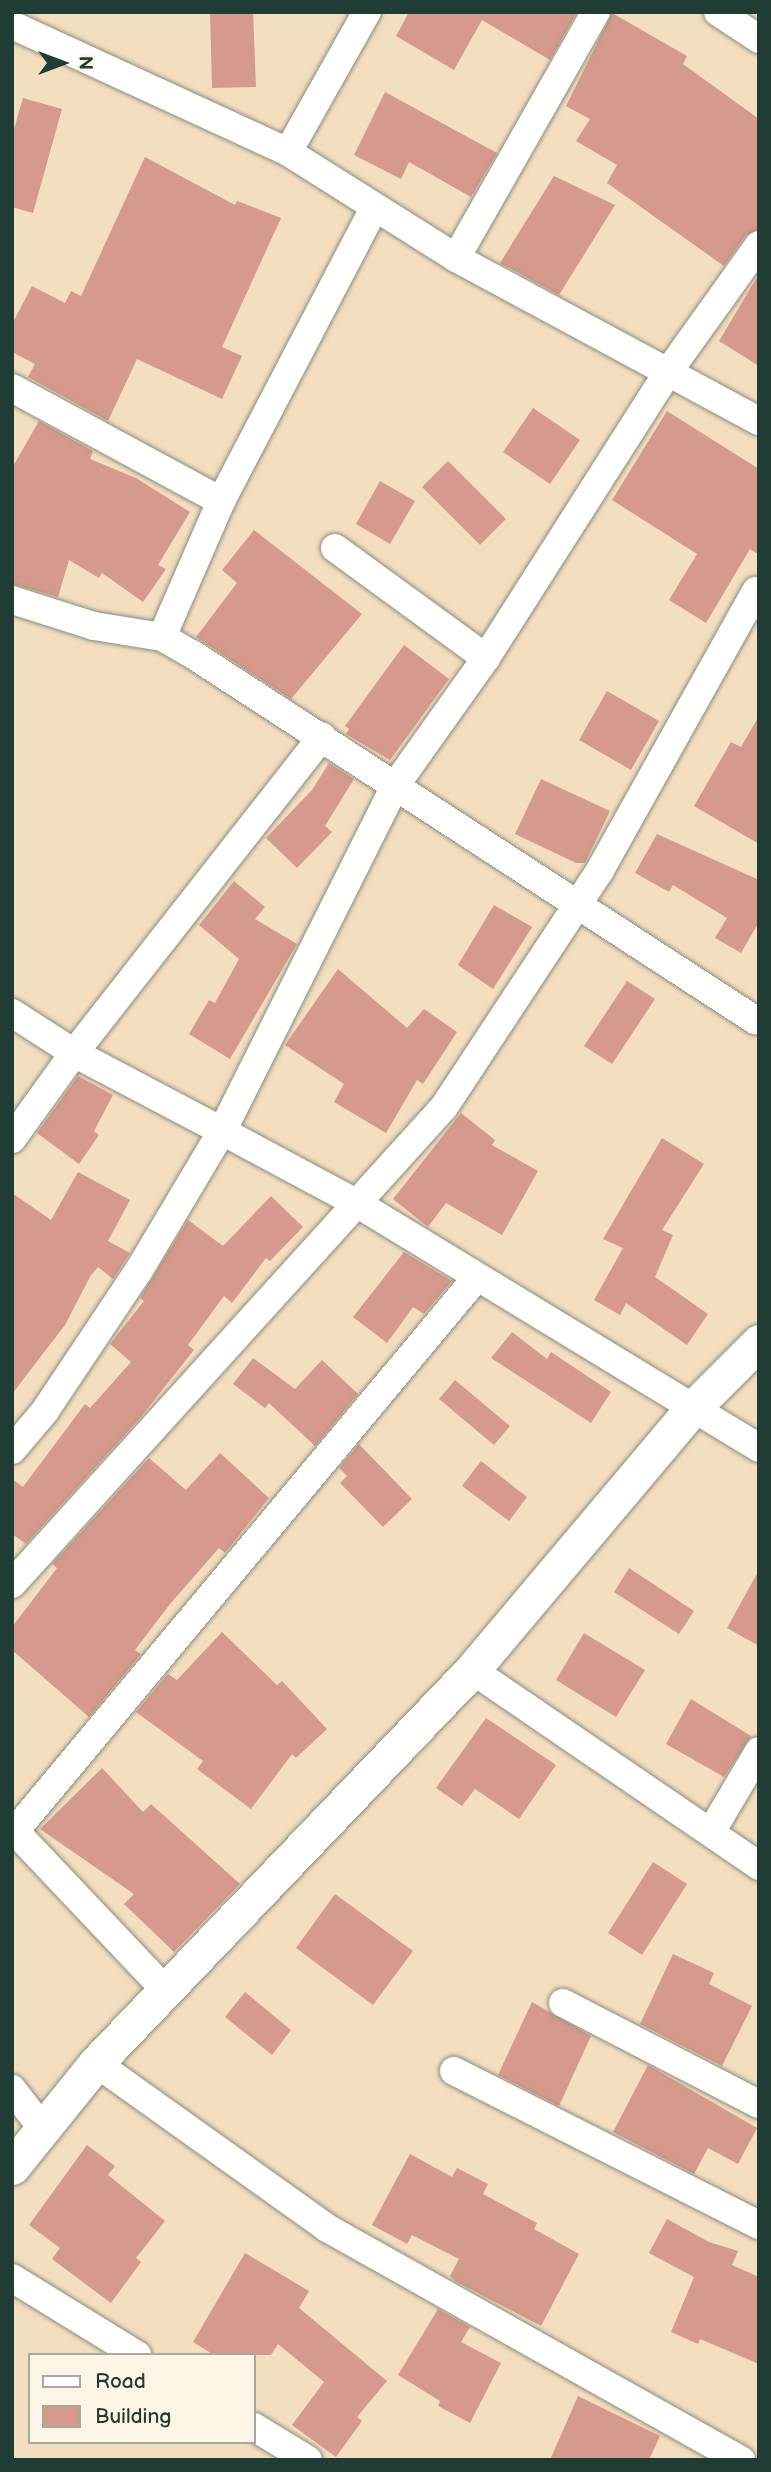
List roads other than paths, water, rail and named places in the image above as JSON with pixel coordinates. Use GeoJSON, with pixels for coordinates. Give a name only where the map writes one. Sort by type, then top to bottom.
{"type":"FeatureCollection","features":[{"type":"Feature","properties":{"kind":"street"},"geometry":{"type":"LineString","coordinates":[[288,152],[367,12]]}},
{"type":"Feature","properties":{"kind":"street"},"geometry":{"type":"LineString","coordinates":[[456,258],[596,12]]}},
{"type":"Feature","properties":{"kind":"street"},"geometry":{"type":"LineString","coordinates":[[718,12],[759,39]]}},
{"type":"Feature","properties":{"kind":"street"},"geometry":{"type":"LineString","coordinates":[[15,35],[288,152],[456,258],[759,421]]}},
{"type":"Feature","properties":{"kind":"street"},"geometry":{"type":"LineString","coordinates":[[162,637],[221,501],[374,208]]}},
{"type":"Feature","properties":{"kind":"street"},"geometry":{"type":"LineString","coordinates":[[12,1450],[45,1411],[139,1270],[222,1131],[395,786],[486,658],[668,372],[759,245]]}},
{"type":"Feature","properties":{"kind":"street"},"geometry":{"type":"LineString","coordinates":[[12,388],[221,501]]}},
{"type":"Feature","properties":{"kind":"street"},"geometry":{"type":"LineString","coordinates":[[335,548],[486,658]]}},
{"type":"Feature","properties":{"kind":"street"},"geometry":{"type":"LineString","coordinates":[[12,1584],[444,1107],[599,873],[756,591]]}},
{"type":"Feature","properties":{"kind":"street"},"geometry":{"type":"LineString","coordinates":[[12,600],[94,626],[162,637],[322,737],[576,904],[758,1019]]}},
{"type":"Feature","properties":{"kind":"street"},"geometry":{"type":"LineString","coordinates":[[12,1139],[74,1053],[322,737]]}},
{"type":"Feature","properties":{"kind":"street"},"geometry":{"type":"LineString","coordinates":[[12,1013],[74,1053],[358,1204],[759,1448]]}},
{"type":"Feature","properties":{"kind":"street"},"geometry":{"type":"LineString","coordinates":[[167,1992],[14,1830],[477,1277]]}},
{"type":"Feature","properties":{"kind":"street"},"geometry":{"type":"LineString","coordinates":[[12,2167],[96,2063],[167,1992],[472,1670],[693,1408],[759,1342]]}},
{"type":"Feature","properties":{"kind":"street"},"geometry":{"type":"LineString","coordinates":[[472,1670],[759,1866]]}},
{"type":"Feature","properties":{"kind":"street"},"geometry":{"type":"LineString","coordinates":[[711,1832],[759,1751]]}},
{"type":"Feature","properties":{"kind":"street"},"geometry":{"type":"LineString","coordinates":[[563,2003],[759,2104]]}},
{"type":"Feature","properties":{"kind":"street"},"geometry":{"type":"LineString","coordinates":[[96,2063],[327,2228],[741,2460]]}},
{"type":"Feature","properties":{"kind":"street"},"geometry":{"type":"LineString","coordinates":[[454,2070],[759,2225]]}},
{"type":"Feature","properties":{"kind":"street"},"geometry":{"type":"LineString","coordinates":[[12,2089],[42,2128]]}},
{"type":"Feature","properties":{"kind":"street"},"geometry":{"type":"LineString","coordinates":[[12,2278],[134,2353]]}},
{"type":"Feature","properties":{"kind":"street"},"geometry":{"type":"LineString","coordinates":[[256,2428],[305,2459]]}}]}
